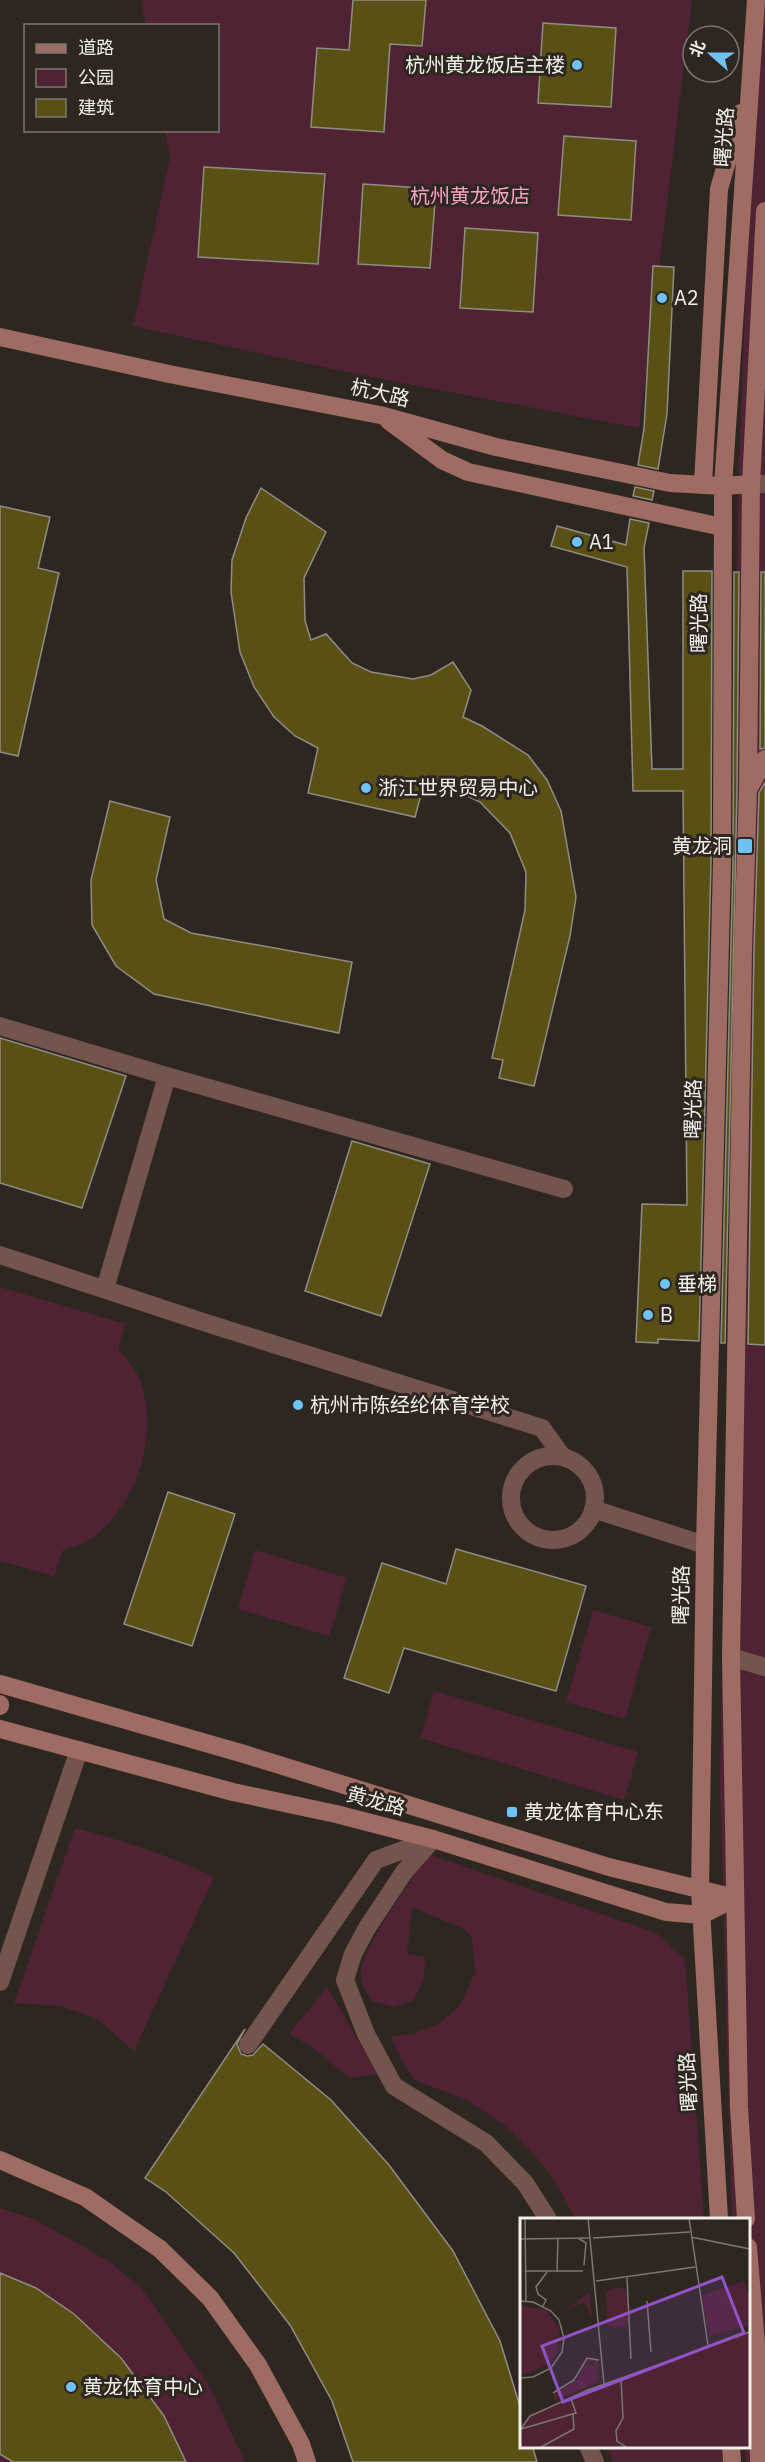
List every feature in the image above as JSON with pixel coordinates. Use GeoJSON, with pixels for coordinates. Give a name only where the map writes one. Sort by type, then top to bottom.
{"type":"FeatureCollection","features":[{"type":"Feature","properties":{"kind":"main road","name":"曙光路"},"geometry":{"type":"LineString","coordinates":[[719,2218],[700,1891],[705,1545],[722,863],[722,527],[756,0]]}},
{"type":"Feature","properties":{"kind":"main road"},"geometry":{"type":"LineString","coordinates":[[703,484],[719,189],[751,80]]}},
{"type":"Feature","properties":{"kind":"main road"},"geometry":{"type":"LineString","coordinates":[[746,2218],[739,2107],[731,1657],[743,949],[765,211]]}},
{"type":"Feature","properties":{"kind":"main road","name":"杭大路"},"geometry":{"type":"LineString","coordinates":[[0,336],[169,374],[380,415],[496,447],[670,483],[723,486],[758,484]]}},
{"type":"Feature","properties":{"kind":"main road"},"geometry":{"type":"LineString","coordinates":[[380,415],[442,460],[468,472],[722,527]]}},
{"type":"Feature","properties":{"kind":"main road"},"geometry":{"type":"LineString","coordinates":[[748,789],[765,759]]}},
{"type":"Feature","properties":{"kind":"main road","name":"黄龙路"},"geometry":{"type":"LineString","coordinates":[[0,1684],[244,1754],[609,1867],[735,1898]]}},
{"type":"Feature","properties":{"kind":"main road","name":"黄龙路"},"geometry":{"type":"LineString","coordinates":[[0,1729],[233,1792],[336,1814],[433,1839],[666,1912],[702,1915]]}},
{"type":"Feature","properties":{"kind":"main road"},"geometry":{"type":"LineString","coordinates":[[702,1915],[735,1898]]}},
{"type":"Feature","properties":{"kind":"main road"},"geometry":{"type":"LineString","coordinates":[[0,2160],[85,2197],[160,2249],[210,2298],[258,2365],[301,2444],[308,2462]]}},
{"type":"Feature","properties":{"kind":"main road"},"geometry":{"type":"LineString","coordinates":[[750,2264],[761,2356],[759,2462]]}},
{"type":"Feature","properties":{"kind":"main road"},"geometry":{"type":"LineString","coordinates":[[731,2447],[732,2462]]}},
{"type":"Feature","properties":{"kind":"street"},"geometry":{"type":"LineString","coordinates":[[0,1026],[564,1189]]}},
{"type":"Feature","properties":{"kind":"street"},"geometry":{"type":"LineString","coordinates":[[105,1289],[167,1076]]}},
{"type":"Feature","properties":{"kind":"street"},"geometry":{"type":"LineString","coordinates":[[0,1255],[203,1323],[542,1428],[561,1456]]}},
{"type":"Feature","properties":{"kind":"street"},"geometry":{"type":"LineString","coordinates":[[548,1456],[561,1456],[574,1461],[589,1476],[595,1496],[593,1509],[587,1522],[577,1532],[565,1538],[551,1540],[538,1537],[526,1530],[517,1520],[512,1507],[511,1493],[515,1479],[523,1468],[534,1460],[548,1456]]}},
{"type":"Feature","properties":{"kind":"street"},"geometry":{"type":"LineString","coordinates":[[593,1509],[705,1545]]}},
{"type":"Feature","properties":{"kind":"street"},"geometry":{"type":"LineString","coordinates":[[731,1657],[765,1667]]}},
{"type":"Feature","properties":{"kind":"street"},"geometry":{"type":"LineString","coordinates":[[0,1982],[79,1750]]}},
{"type":"Feature","properties":{"kind":"street"},"geometry":{"type":"LineString","coordinates":[[248,2045],[376,1860],[433,1839]]}},
{"type":"Feature","properties":{"kind":"street"},"geometry":{"type":"LineString","coordinates":[[433,1839],[404,1872],[367,1928],[353,1954],[345,1980],[366,2034],[394,2086],[486,2143],[525,2183],[547,2218]]}},
{"type":"Feature","properties":{"kind":"street"},"geometry":{"type":"LineString","coordinates":[[589,2447],[595,2462]]}},
{"type":"Feature","properties":{"kind":"green space","name":"杭州黄龙饭店"},"geometry":{"type":"Polygon","coordinates":[[[141,0],[692,0],[689,24],[681,24],[682,84],[639,428],[361,375],[133,326],[170,157],[165,132],[219,132],[219,24],[146,24],[141,0]]]}},
{"type":"Feature","properties":{"kind":"green space"},"geometry":{"type":"Polygon","coordinates":[[[757,0],[765,0],[765,2462],[746,2462],[745,2447],[750,2447],[750,2218],[732,2218],[720,1781],[733,1044],[738,488],[757,0]]]}},
{"type":"Feature","properties":{"kind":"green space"},"geometry":{"type":"Polygon","coordinates":[[[0,1287],[125,1324],[118,1348],[137,1374],[145,1399],[147,1421],[145,1444],[132,1488],[106,1526],[86,1542],[63,1550],[54,1576],[0,1561],[0,1287]]]}},
{"type":"Feature","properties":{"kind":"green space"},"geometry":{"type":"Polygon","coordinates":[[[255,1550],[347,1578],[329,1636],[238,1609],[255,1550]]]}},
{"type":"Feature","properties":{"kind":"green space"},"geometry":{"type":"Polygon","coordinates":[[[593,1610],[651,1627],[625,1719],[566,1702],[593,1610]]]}},
{"type":"Feature","properties":{"kind":"green space"},"geometry":{"type":"Polygon","coordinates":[[[434,1691],[638,1752],[624,1800],[420,1738],[434,1691]]]}},
{"type":"Feature","properties":{"kind":"green space"},"geometry":{"type":"Polygon","coordinates":[[[75,1828],[146,1849],[214,1877],[134,2051],[97,2019],[61,2006],[14,2003],[75,1828]]]}},
{"type":"Feature","properties":{"kind":"green space"},"geometry":{"type":"Polygon","coordinates":[[[428,1854],[656,1933],[685,1959],[704,2218],[574,2218],[556,2183],[532,2152],[506,2126],[469,2101],[415,2080],[401,2060],[391,2036],[413,2034],[438,2024],[459,2007],[475,1973],[472,1938],[464,1929],[412,1907],[407,1954],[425,1957],[424,1978],[414,2000],[394,2007],[372,2001],[362,1983],[361,1971],[364,1960],[401,1895],[428,1854]]]}},
{"type":"Feature","properties":{"kind":"green space"},"geometry":{"type":"Polygon","coordinates":[[[327,1987],[378,2074],[349,2078],[311,2046],[289,2034],[327,1987]]]}},
{"type":"Feature","properties":{"kind":"green space"},"geometry":{"type":"Polygon","coordinates":[[[0,2208],[36,2220],[110,2262],[142,2289],[209,2385],[245,2462],[0,2462],[0,2208]]]}},
{"type":"Feature","properties":{"kind":"green space"},"geometry":{"type":"Polygon","coordinates":[[[608,2447],[721,2447],[723,2462],[613,2462],[608,2447]]]}},
{"type":"Feature","properties":{"kind":"building"},"geometry":{"type":"Polygon","coordinates":[[[353,0],[426,0],[422,46],[390,44],[384,132],[311,127],[317,48],[349,50],[353,0]]]}},
{"type":"Feature","properties":{"kind":"building","name":"杭州黄龙饭店主楼"},"geometry":{"type":"Polygon","coordinates":[[[543,23],[616,28],[611,107],[538,103],[543,23]]]}},
{"type":"Feature","properties":{"kind":"building"},"geometry":{"type":"Polygon","coordinates":[[[564,136],[636,141],[631,220],[558,215],[564,136]]]}},
{"type":"Feature","properties":{"kind":"building"},"geometry":{"type":"Polygon","coordinates":[[[204,167],[325,174],[318,264],[198,257],[204,167]]]}},
{"type":"Feature","properties":{"kind":"building"},"geometry":{"type":"Polygon","coordinates":[[[363,184],[436,189],[430,268],[358,264],[363,184]]]}},
{"type":"Feature","properties":{"kind":"building"},"geometry":{"type":"Polygon","coordinates":[[[465,228],[538,233],[533,312],[460,308],[465,228]]]}},
{"type":"Feature","properties":{"kind":"building"},"geometry":{"type":"Polygon","coordinates":[[[653,266],[674,267],[667,414],[658,469],[638,465],[644,429],[653,266]]]}},
{"type":"Feature","properties":{"kind":"building"},"geometry":{"type":"Polygon","coordinates":[[[635,487],[654,491],[652,500],[633,496],[635,487]]]}},
{"type":"Feature","properties":{"kind":"building","name":"浙江世界贸易中心"},"geometry":{"type":"Polygon","coordinates":[[[261,488],[326,532],[304,578],[305,621],[311,640],[326,634],[352,663],[371,672],[413,679],[431,675],[453,662],[471,690],[463,717],[482,726],[528,755],[547,780],[561,811],[576,897],[570,936],[534,1086],[499,1078],[503,1060],[492,1058],[525,910],[526,872],[510,833],[480,802],[426,776],[415,817],[308,793],[318,748],[295,736],[274,717],[254,687],[240,652],[231,592],[232,560],[246,518],[261,488]]]}},
{"type":"Feature","properties":{"kind":"building"},"geometry":{"type":"Polygon","coordinates":[[[0,506],[50,517],[38,568],[59,573],[18,756],[0,752],[0,506]]]}},
{"type":"Feature","properties":{"kind":"building"},"geometry":{"type":"Polygon","coordinates":[[[630,519],[649,523],[644,548],[652,769],[683,769],[683,571],[712,571],[711,863],[699,1341],[658,1339],[658,1343],[636,1342],[642,1204],[687,1205],[683,791],[633,791],[627,567],[551,546],[557,526],[626,545],[630,519]]]}},
{"type":"Feature","properties":{"kind":"building"},"geometry":{"type":"Polygon","coordinates":[[[734,572],[739,572],[737,789],[725,1343],[721,1343],[733,863],[734,572]]]}},
{"type":"Feature","properties":{"kind":"building"},"geometry":{"type":"Polygon","coordinates":[[[761,572],[765,572],[765,748],[760,749],[761,572]]]}},
{"type":"Feature","properties":{"kind":"building"},"geometry":{"type":"Polygon","coordinates":[[[765,782],[765,1345],[748,1344],[754,949],[759,793],[765,782]]]}},
{"type":"Feature","properties":{"kind":"building"},"geometry":{"type":"Polygon","coordinates":[[[110,801],[170,817],[156,880],[164,919],[191,933],[352,962],[339,1033],[154,994],[116,966],[92,925],[91,880],[110,801]]]}},
{"type":"Feature","properties":{"kind":"building"},"geometry":{"type":"Polygon","coordinates":[[[0,1038],[126,1076],[82,1208],[0,1183],[0,1038]]]}},
{"type":"Feature","properties":{"kind":"building"},"geometry":{"type":"Polygon","coordinates":[[[352,1141],[430,1164],[381,1316],[305,1291],[352,1141]]]}},
{"type":"Feature","properties":{"kind":"building"},"geometry":{"type":"Polygon","coordinates":[[[168,1492],[235,1514],[192,1646],[124,1624],[168,1492]]]}},
{"type":"Feature","properties":{"kind":"building"},"geometry":{"type":"Polygon","coordinates":[[[456,1549],[586,1586],[556,1691],[404,1648],[389,1693],[344,1678],[382,1563],[446,1584],[456,1549]]]}},
{"type":"Feature","properties":{"kind":"building"},"geometry":{"type":"Polygon","coordinates":[[[245,2029],[237,2044],[241,2054],[253,2055],[263,2044],[331,2100],[389,2165],[453,2251],[500,2341],[520,2406],[520,2447],[533,2447],[537,2462],[353,2462],[332,2401],[290,2325],[234,2253],[166,2192],[145,2178],[245,2029]]]}},
{"type":"Feature","properties":{"kind":"building","name":"黄龙体育中心"},"geometry":{"type":"Polygon","coordinates":[[[0,2273],[36,2288],[74,2314],[121,2358],[164,2416],[186,2462],[13,2462],[0,2454],[0,2273]]]}},
{"type":"Feature","properties":{"kind":"place","name":"杭州黄龙饭店主楼"},"geometry":{"type":"Point","coordinates":[577,65]}},
{"type":"Feature","properties":{"kind":"place","name":"A2"},"geometry":{"type":"Point","coordinates":[662,298]}},
{"type":"Feature","properties":{"kind":"place","name":"A1"},"geometry":{"type":"Point","coordinates":[577,542]}},
{"type":"Feature","properties":{"kind":"place","name":"浙江世界贸易中心"},"geometry":{"type":"Point","coordinates":[366,788]}},
{"type":"Feature","properties":{"kind":"place","name":"黄龙洞"},"geometry":{"type":"Point","coordinates":[745,846]}},
{"type":"Feature","properties":{"kind":"place","name":"垂梯"},"geometry":{"type":"Point","coordinates":[665,1284]}},
{"type":"Feature","properties":{"kind":"place","name":"B"},"geometry":{"type":"Point","coordinates":[648,1315]}},
{"type":"Feature","properties":{"kind":"place","name":"杭州市陈经纶体育学校"},"geometry":{"type":"Point","coordinates":[298,1405]}},
{"type":"Feature","properties":{"kind":"place","name":"黄龙体育中心东"},"geometry":{"type":"Point","coordinates":[512,1812]}},
{"type":"Feature","properties":{"kind":"place","name":"黄龙体育中心"},"geometry":{"type":"Point","coordinates":[71,2387]}}]}
